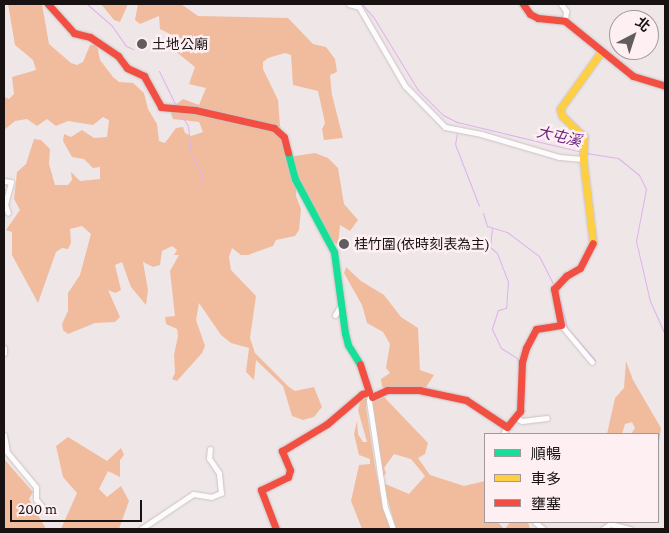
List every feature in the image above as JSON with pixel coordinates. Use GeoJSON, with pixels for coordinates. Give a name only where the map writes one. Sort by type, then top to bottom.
{"type":"FeatureCollection","features":[{"type":"Feature","properties":{"kind":"street"},"geometry":{"type":"LineString","coordinates":[[48,4],[74,33],[90,37],[118,56],[127,68],[144,76],[161,106],[196,110],[228,120],[260,123],[274,128],[284,137],[295,179],[334,252],[348,345],[364,370],[371,395],[369,401],[385,507],[393,529]]}},
{"type":"Feature","properties":{"kind":"street"},"geometry":{"type":"LineString","coordinates":[[349,4],[359,7],[406,86],[444,127],[482,134],[559,157],[583,157]]}},
{"type":"Feature","properties":{"kind":"street"},"geometry":{"type":"LineString","coordinates":[[523,4],[530,14],[538,18],[565,21],[633,76],[665,86]]}},
{"type":"Feature","properties":{"kind":"street"},"geometry":{"type":"LineString","coordinates":[[561,4],[566,11],[565,21]]}},
{"type":"Feature","properties":{"kind":"street"},"geometry":{"type":"LineString","coordinates":[[592,362],[561,326],[555,287],[580,268],[592,242],[583,157],[584,137],[562,116],[560,109],[601,52]]}},
{"type":"Feature","properties":{"kind":"street"},"geometry":{"type":"LineString","coordinates":[[4,181],[11,182],[5,204],[8,213]]}},
{"type":"Feature","properties":{"kind":"street"},"geometry":{"type":"LineString","coordinates":[[335,315],[343,303]]}},
{"type":"Feature","properties":{"kind":"street"},"geometry":{"type":"LineString","coordinates":[[276,529],[261,490],[288,477],[290,470],[282,451],[327,424],[362,394],[371,395],[387,390],[419,390],[456,398],[494,417],[505,431],[520,411],[522,362],[534,332],[561,326]]}},
{"type":"Feature","properties":{"kind":"street"},"geometry":{"type":"LineString","coordinates":[[4,348],[4,353]]}},
{"type":"Feature","properties":{"kind":"street"},"geometry":{"type":"LineString","coordinates":[[515,417],[522,421],[547,418]]}},
{"type":"Feature","properties":{"kind":"street"},"geometry":{"type":"LineString","coordinates":[[4,435],[6,452],[32,481],[36,499],[42,508]]}},
{"type":"Feature","properties":{"kind":"street"},"geometry":{"type":"LineString","coordinates":[[141,529],[193,494],[219,496],[223,490],[219,473],[209,458],[210,449]]}},
{"type":"Feature","properties":{"kind":"street"},"geometry":{"type":"LineString","coordinates":[[602,529],[610,524],[630,529]]}},
{"type":"Feature","properties":{"kind":"shaded area"},"geometry":{"type":"Polygon","coordinates":[[[8,4],[42,4],[49,44],[71,63],[77,65],[83,62],[90,45],[97,45],[100,60],[113,77],[119,82],[133,83],[144,93],[148,109],[157,124],[159,141],[165,143],[176,128],[183,127],[185,133],[191,136],[203,132],[199,122],[173,119],[171,114],[172,108],[183,99],[199,105],[206,88],[189,84],[195,67],[175,51],[170,34],[160,29],[159,16],[140,24],[135,20],[138,4],[181,4],[198,16],[288,18],[313,44],[326,47],[335,59],[337,72],[330,75],[332,95],[343,138],[324,140],[322,129],[325,123],[318,91],[293,85],[291,55],[285,53],[268,58],[263,62],[263,69],[278,100],[280,126],[289,157],[315,153],[328,158],[338,168],[344,204],[358,220],[350,231],[340,225],[338,245],[333,242],[296,177],[296,196],[301,209],[299,230],[295,236],[276,240],[273,246],[248,255],[241,255],[232,248],[229,257],[231,270],[256,296],[250,338],[255,353],[295,391],[314,387],[322,407],[314,417],[303,420],[292,416],[283,386],[256,360],[254,380],[246,372],[249,348],[231,343],[221,335],[199,303],[196,320],[205,346],[202,353],[177,381],[172,379],[175,373],[174,355],[178,336],[177,329],[166,324],[165,317],[175,316],[170,271],[179,255],[174,255],[177,250],[172,246],[162,251],[160,265],[153,267],[143,262],[148,290],[146,305],[131,287],[122,262],[115,265],[121,290],[115,293],[108,290],[120,317],[115,322],[95,323],[68,334],[63,330],[62,324],[68,311],[68,293],[80,275],[91,234],[82,226],[70,229],[71,243],[68,249],[62,248],[56,252],[38,303],[12,255],[12,232],[6,230],[20,210],[14,199],[17,172],[26,164],[34,139],[41,140],[50,149],[49,164],[55,185],[68,185],[72,180],[71,172],[80,181],[100,179],[100,167],[93,168],[84,159],[72,157],[63,141],[64,134],[71,137],[82,130],[94,138],[107,137],[109,120],[103,117],[93,125],[68,121],[56,126],[47,119],[37,126],[27,119],[15,121],[4,130],[4,97],[9,99],[14,94],[12,77],[36,70],[33,60],[15,45],[8,4]]]}},
{"type":"Feature","properties":{"kind":"shaded area"},"geometry":{"type":"Polygon","coordinates":[[[101,4],[128,4],[120,22],[114,20],[101,4]]]}},
{"type":"Feature","properties":{"kind":"shaded area"},"geometry":{"type":"Polygon","coordinates":[[[346,267],[361,281],[384,295],[401,317],[418,328],[420,370],[434,375],[426,387],[413,393],[386,391],[382,386],[381,379],[390,373],[386,368],[390,344],[383,332],[367,323],[362,305],[344,273],[346,267]]]}},
{"type":"Feature","properties":{"kind":"shaded area"},"geometry":{"type":"Polygon","coordinates":[[[626,361],[633,380],[661,428],[659,443],[659,433],[632,433],[635,428],[632,422],[625,424],[622,433],[607,433],[615,398],[624,388],[626,361]]]}},
{"type":"Feature","properties":{"kind":"shaded area"},"geometry":{"type":"Polygon","coordinates":[[[368,397],[366,407],[374,460],[383,509],[391,529],[362,529],[351,501],[359,465],[370,464],[370,459],[359,455],[354,434],[357,421],[358,434],[363,442],[367,442],[358,410],[361,400],[368,397]]]}},
{"type":"Feature","properties":{"kind":"shaded area"},"geometry":{"type":"Polygon","coordinates":[[[384,397],[428,443],[425,454],[418,458],[430,475],[464,486],[484,481],[484,523],[499,523],[504,529],[396,529],[383,483],[409,494],[425,476],[411,459],[394,454],[384,468],[386,473],[383,477],[371,403],[384,397]]]}},
{"type":"Feature","properties":{"kind":"shaded area"},"geometry":{"type":"Polygon","coordinates":[[[68,437],[107,461],[121,448],[124,455],[120,460],[120,477],[108,471],[99,489],[107,497],[121,486],[129,501],[119,529],[61,529],[77,493],[63,477],[56,446],[68,437]]]}},
{"type":"Feature","properties":{"kind":"shaded area"},"geometry":{"type":"Polygon","coordinates":[[[4,459],[33,492],[29,499],[46,529],[4,529],[4,459]]]}},
{"type":"Feature","properties":{"kind":"shaded area"},"geometry":{"type":"Polygon","coordinates":[[[509,523],[528,523],[530,529],[505,529],[509,523]]]}},
{"type":"Feature","properties":{"kind":"waterway"},"geometry":{"type":"LineString","coordinates":[[87,4],[112,26],[126,46],[133,49]]}},
{"type":"Feature","properties":{"kind":"waterway","name":"大屯溪"},"geometry":{"type":"LineString","coordinates":[[362,4],[374,18],[418,90],[443,115],[457,122],[582,152]]}},
{"type":"Feature","properties":{"kind":"waterway"},"geometry":{"type":"LineString","coordinates":[[159,71],[175,104]]}},
{"type":"Feature","properties":{"kind":"waterway"},"geometry":{"type":"LineString","coordinates":[[179,111],[188,126],[191,156],[203,175],[200,184]]}},
{"type":"Feature","properties":{"kind":"waterway"},"geometry":{"type":"LineString","coordinates":[[457,133],[455,144],[479,206]]}},
{"type":"Feature","properties":{"kind":"waterway","name":"大屯溪"},"geometry":{"type":"LineString","coordinates":[[586,153],[618,158],[639,175],[646,189],[636,241],[650,301],[665,335]]}},
{"type":"Feature","properties":{"kind":"waterway"},"geometry":{"type":"LineString","coordinates":[[483,213],[487,226],[507,232],[539,256],[554,285]]}},
{"type":"Feature","properties":{"kind":"waterway"},"geometry":{"type":"LineString","coordinates":[[492,228],[490,247],[497,253],[508,281],[506,308],[498,310],[492,329],[501,348],[517,358],[519,367]]}},
{"type":"Feature","properties":{"kind":"waterway"},"geometry":{"type":"LineString","coordinates":[[560,301],[567,328],[595,360]]}},
{"type":"Feature","properties":{"kind":"traffic: fast"},"geometry":{"type":"LineString","coordinates":[[288,153],[295,179],[334,252],[345,333],[348,345],[360,364]]}},
{"type":"Feature","properties":{"kind":"traffic: slow"},"geometry":{"type":"LineString","coordinates":[[593,243],[583,159],[584,137],[562,116],[560,109],[601,52]]}},
{"type":"Feature","properties":{"kind":"traffic: jam"},"geometry":{"type":"LineString","coordinates":[[48,4],[74,33],[90,37],[118,56],[127,68],[144,76],[161,107],[195,110],[274,128],[284,137],[288,153]]}},
{"type":"Feature","properties":{"kind":"traffic: jam"},"geometry":{"type":"LineString","coordinates":[[523,4],[530,14],[538,18],[565,21],[633,76],[665,86]]}},
{"type":"Feature","properties":{"kind":"traffic: jam"},"geometry":{"type":"LineString","coordinates":[[372,397],[387,390],[419,390],[466,400],[507,427],[520,411],[522,362],[526,348],[536,329],[561,325],[554,289],[566,276],[580,268],[593,243]]}},
{"type":"Feature","properties":{"kind":"traffic: jam"},"geometry":{"type":"LineString","coordinates":[[276,529],[261,490],[288,477],[290,470],[282,451],[327,424],[362,394],[369,392],[360,364]]}},
{"type":"Feature","properties":{"kind":"place","name":"土地公廟"},"geometry":{"type":"Point","coordinates":[142,44]}},
{"type":"Feature","properties":{"kind":"place","name":"桂竹圍(依時刻表為主)"},"geometry":{"type":"Point","coordinates":[344,244]}}]}
